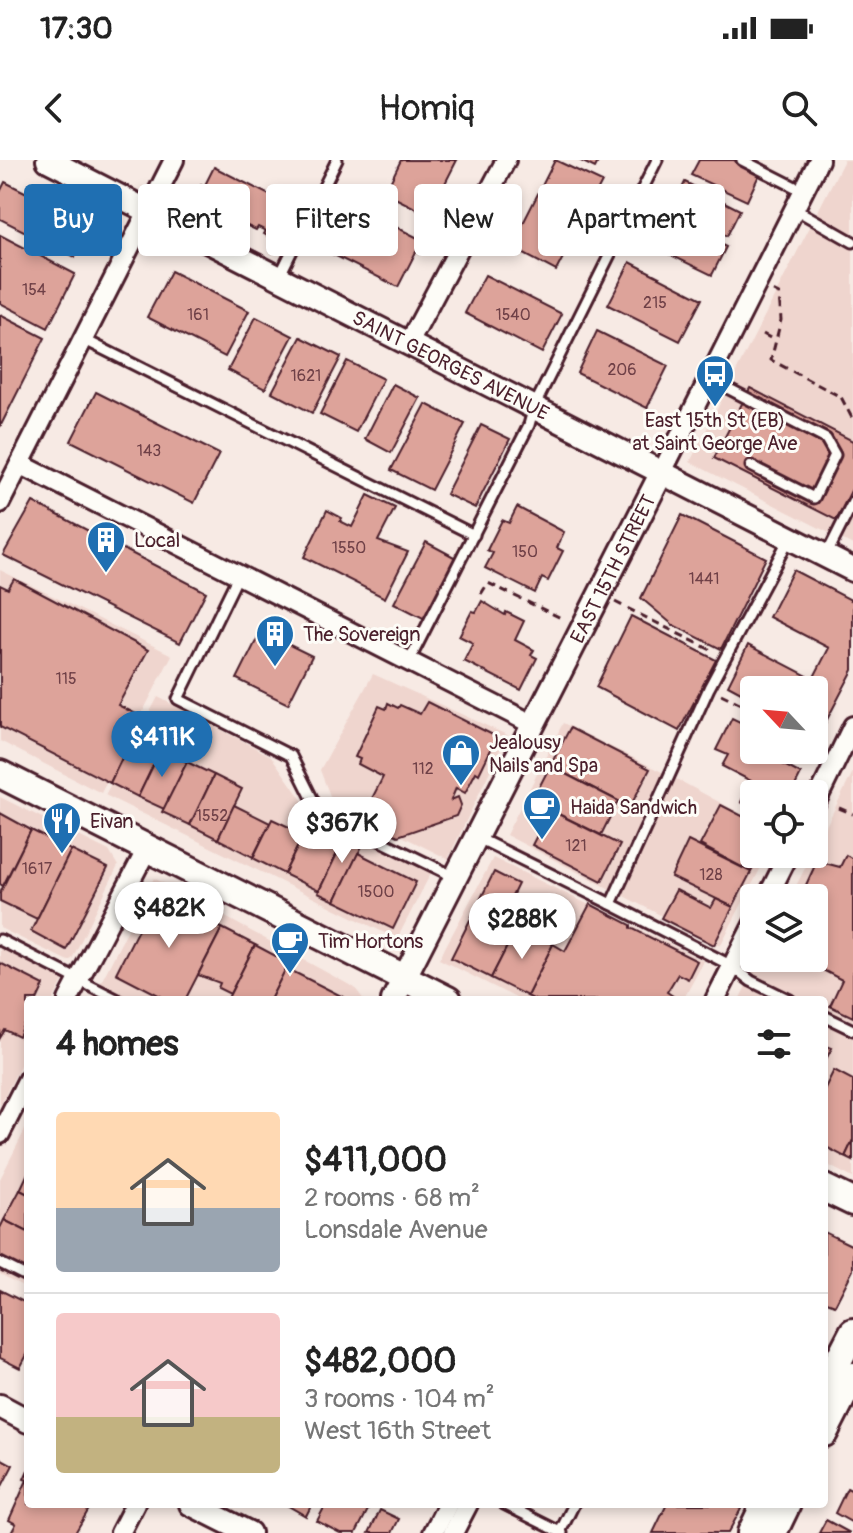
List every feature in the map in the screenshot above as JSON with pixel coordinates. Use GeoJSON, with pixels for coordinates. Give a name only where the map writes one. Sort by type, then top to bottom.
{"type":"FeatureCollection","features":[{"type":"Feature","properties":{"kind":"main road"},"geometry":{"type":"LineString","coordinates":[[0,774],[147,849],[398,989],[430,996]]}},
{"type":"Feature","properties":{"kind":"main road"},"geometry":{"type":"LineString","coordinates":[[828,1190],[853,1202]]}},
{"type":"Feature","properties":{"kind":"main road"},"geometry":{"type":"LineString","coordinates":[[828,1419],[853,1332]]}},
{"type":"Feature","properties":{"kind":"main road"},"geometry":{"type":"LineString","coordinates":[[751,1533],[763,1508]]}},
{"type":"Feature","properties":{"kind":"main road"},"geometry":{"type":"LineString","coordinates":[[773,1533],[785,1508]]}},
{"type":"Feature","properties":{"kind":"street","name":"SAINT GEORGES AVENUE"},"geometry":{"type":"LineString","coordinates":[[48,160],[138,207]]}},
{"type":"Feature","properties":{"kind":"street"},"geometry":{"type":"LineString","coordinates":[[162,184],[174,160]]}},
{"type":"Feature","properties":{"kind":"street"},"geometry":{"type":"LineString","coordinates":[[409,343],[506,160]]}},
{"type":"Feature","properties":{"kind":"street","name":"EAST 15TH STREET"},"geometry":{"type":"LineString","coordinates":[[398,989],[819,160]]}},
{"type":"Feature","properties":{"kind":"street"},"geometry":{"type":"LineString","coordinates":[[0,503],[138,232]]}},
{"type":"Feature","properties":{"kind":"street","name":"SAINT GEORGES AVENUE"},"geometry":{"type":"LineString","coordinates":[[237,256],[853,570]]}},
{"type":"Feature","properties":{"kind":"street"},"geometry":{"type":"LineString","coordinates":[[20,464],[532,724]]}},
{"type":"Feature","properties":{"kind":"street"},"geometry":{"type":"LineString","coordinates":[[827,780],[853,726]]}},
{"type":"Feature","properties":{"kind":"street"},"geometry":{"type":"LineString","coordinates":[[70,996],[147,849]]}},
{"type":"Feature","properties":{"kind":"street"},"geometry":{"type":"LineString","coordinates":[[717,996],[740,950]]}},
{"type":"Feature","properties":{"kind":"street"},"geometry":{"type":"LineString","coordinates":[[0,1134],[24,1087]]}},
{"type":"Feature","properties":{"kind":"street"},"geometry":{"type":"LineString","coordinates":[[0,1406],[24,1419]]}},
{"type":"Feature","properties":{"kind":"street"},"geometry":{"type":"LineString","coordinates":[[120,1533],[133,1508]]}},
{"type":"Feature","properties":{"kind":"street"},"geometry":{"type":"LineString","coordinates":[[199,1508],[249,1533]]}},
{"type":"Feature","properties":{"kind":"street"},"geometry":{"type":"LineString","coordinates":[[433,1533],[446,1508]]}},
{"type":"Feature","properties":{"kind":"street"},"geometry":{"type":"LineString","coordinates":[[453,1533],[466,1508]]}},
{"type":"Feature","properties":{"kind":"lane"},"geometry":{"type":"LineString","coordinates":[[279,277],[337,160]]}},
{"type":"Feature","properties":{"kind":"lane"},"geometry":{"type":"LineString","coordinates":[[409,661],[529,425],[534,407],[657,160]]}},
{"type":"Feature","properties":{"kind":"lane"},"geometry":{"type":"LineString","coordinates":[[742,160],[804,191]]}},
{"type":"Feature","properties":{"kind":"lane"},"geometry":{"type":"LineString","coordinates":[[795,209],[853,242]]}},
{"type":"Feature","properties":{"kind":"lane"},"geometry":{"type":"LineString","coordinates":[[83,339],[474,535]]}},
{"type":"Feature","properties":{"kind":"lane"},"geometry":{"type":"LineString","coordinates":[[710,379],[826,439],[835,455],[814,498],[751,466]]}},
{"type":"Feature","properties":{"kind":"lane"},"geometry":{"type":"LineString","coordinates":[[826,556],[853,502]]}},
{"type":"Feature","properties":{"kind":"lane"},"geometry":{"type":"LineString","coordinates":[[611,904],[709,688],[790,537]]}},
{"type":"Feature","properties":{"kind":"lane"},"geometry":{"type":"LineString","coordinates":[[238,576],[178,699],[291,756],[318,810],[455,877]]}},
{"type":"Feature","properties":{"kind":"lane"},"geometry":{"type":"LineString","coordinates":[[475,836],[732,966],[751,981],[782,996]]}},
{"type":"Feature","properties":{"kind":"lane"},"geometry":{"type":"LineString","coordinates":[[0,940],[110,996]]}},
{"type":"Feature","properties":{"kind":"lane"},"geometry":{"type":"LineString","coordinates":[[828,1018],[853,1030]]}},
{"type":"Feature","properties":{"kind":"lane"},"geometry":{"type":"LineString","coordinates":[[0,1263],[24,1275]]}},
{"type":"Feature","properties":{"kind":"lane"},"geometry":{"type":"LineString","coordinates":[[516,1508],[561,1532],[572,1508]]}},
{"type":"Feature","properties":{"kind":"path"},"geometry":{"type":"LineString","coordinates":[[773,291],[779,294],[781,320],[771,360],[841,397],[853,420]]}},
{"type":"Feature","properties":{"kind":"path"},"geometry":{"type":"LineString","coordinates":[[763,334],[776,340]]}},
{"type":"Feature","properties":{"kind":"path"},"geometry":{"type":"LineString","coordinates":[[481,594],[488,583],[563,619]]}},
{"type":"Feature","properties":{"kind":"path"},"geometry":{"type":"LineString","coordinates":[[599,593],[726,657]]}},
{"type":"Feature","properties":{"kind":"path"},"geometry":{"type":"LineString","coordinates":[[709,688],[740,703]]}},
{"type":"Feature","properties":{"kind":"path"},"geometry":{"type":"LineString","coordinates":[[839,808],[853,814]]}},
{"type":"Feature","properties":{"kind":"shaded area"},"geometry":{"type":"Polygon","coordinates":[[[844,160],[853,160],[853,545],[690,462],[844,160]]]}},
{"type":"Feature","properties":{"kind":"shaded area"},"geometry":{"type":"Polygon","coordinates":[[[0,570],[172,655],[101,793],[0,741],[0,570]]]}},
{"type":"Feature","properties":{"kind":"shaded area"},"geometry":{"type":"Polygon","coordinates":[[[373,674],[507,735],[448,859],[332,801],[320,770],[373,674]]]}},
{"type":"Feature","properties":{"kind":"shaded area"},"geometry":{"type":"Polygon","coordinates":[[[158,697],[271,756],[309,810],[432,871],[397,939],[105,795],[158,697]]]}},
{"type":"Feature","properties":{"kind":"shaded area"},"geometry":{"type":"Polygon","coordinates":[[[563,723],[740,813],[740,868],[761,868],[752,884],[740,884],[740,908],[720,946],[506,835],[563,723]]]}},
{"type":"Feature","properties":{"kind":"shaded area"},"geometry":{"type":"Polygon","coordinates":[[[853,772],[853,1178],[828,1165],[828,996],[741,996],[753,972],[828,972],[828,884],[797,884],[805,868],[828,868],[828,822],[853,772]]]}},
{"type":"Feature","properties":{"kind":"shaded area"},"geometry":{"type":"Polygon","coordinates":[[[0,797],[109,851],[118,866],[72,959],[68,961],[0,928],[0,797]]]}},
{"type":"Feature","properties":{"kind":"shaded area"},"geometry":{"type":"Polygon","coordinates":[[[493,858],[704,961],[685,996],[512,996],[439,959],[493,858]]]}},
{"type":"Feature","properties":{"kind":"shaded area"},"geometry":{"type":"Polygon","coordinates":[[[154,878],[355,988],[361,996],[94,996],[154,878]]]}},
{"type":"Feature","properties":{"kind":"shaded area"},"geometry":{"type":"Polygon","coordinates":[[[0,947],[64,979],[55,996],[24,996],[24,1058],[0,1105],[0,947]]]}},
{"type":"Feature","properties":{"kind":"shaded area"},"geometry":{"type":"Polygon","coordinates":[[[24,1132],[24,1287],[0,1274],[0,1179],[24,1132]]]}},
{"type":"Feature","properties":{"kind":"building"},"geometry":{"type":"Polygon","coordinates":[[[401,160],[457,160],[445,184],[414,184],[414,208],[398,200],[398,184],[389,184],[401,160]]]}},
{"type":"Feature","properties":{"kind":"building"},"geometry":{"type":"Polygon","coordinates":[[[555,160],[602,182],[601,184],[543,184],[555,160]]]}},
{"type":"Feature","properties":{"kind":"building"},"geometry":{"type":"Polygon","coordinates":[[[579,160],[599,160],[595,168],[579,160]]]}},
{"type":"Feature","properties":{"kind":"building"},"geometry":{"type":"Polygon","coordinates":[[[699,160],[734,160],[760,173],[747,201],[725,191],[725,184],[710,184],[691,175],[699,160]]]}},
{"type":"Feature","properties":{"kind":"building"},"geometry":{"type":"Polygon","coordinates":[[[214,167],[248,184],[206,184],[214,167]]]}},
{"type":"Feature","properties":{"kind":"building"},"geometry":{"type":"Polygon","coordinates":[[[5,182],[24,192],[24,231],[0,219],[0,192],[5,182]]]}},
{"type":"Feature","properties":{"kind":"building"},"geometry":{"type":"Polygon","coordinates":[[[250,185],[266,193],[266,231],[258,227],[256,230],[250,227],[250,185]]]}},
{"type":"Feature","properties":{"kind":"building"},"geometry":{"type":"Polygon","coordinates":[[[538,194],[538,256],[564,256],[556,271],[522,253],[522,225],[538,194]]]}},
{"type":"Feature","properties":{"kind":"building"},"geometry":{"type":"Polygon","coordinates":[[[725,202],[740,210],[725,235],[725,202]]]}},
{"type":"Feature","properties":{"kind":"building"},"geometry":{"type":"Polygon","coordinates":[[[398,228],[414,236],[414,256],[398,287],[336,256],[398,256],[398,228]]]}},
{"type":"Feature","properties":{"kind":"building"},"geometry":{"type":"Polygon","coordinates":[[[0,235],[24,247],[24,256],[40,256],[75,274],[48,328],[0,303],[0,235]]]}},
{"type":"Feature","properties":{"kind":"building"},"geometry":{"type":"Polygon","coordinates":[[[673,256],[722,256],[712,275],[673,256]]]}},
{"type":"Feature","properties":{"kind":"building"},"geometry":{"type":"Polygon","coordinates":[[[630,262],[702,299],[680,341],[608,305],[630,262]]]}},
{"type":"Feature","properties":{"kind":"building"},"geometry":{"type":"Polygon","coordinates":[[[171,271],[249,311],[225,357],[147,317],[171,271]]]}},
{"type":"Feature","properties":{"kind":"building"},"geometry":{"type":"Polygon","coordinates":[[[485,275],[562,314],[542,353],[465,313],[485,275]]]}},
{"type":"Feature","properties":{"kind":"building"},"geometry":{"type":"Polygon","coordinates":[[[0,315],[45,338],[0,427],[0,315]]]}},
{"type":"Feature","properties":{"kind":"building"},"geometry":{"type":"Polygon","coordinates":[[[256,317],[293,336],[265,389],[228,370],[256,317]]]}},
{"type":"Feature","properties":{"kind":"building"},"geometry":{"type":"Polygon","coordinates":[[[597,331],[668,366],[647,408],[577,373],[597,331]]]}},
{"type":"Feature","properties":{"kind":"building"},"geometry":{"type":"Polygon","coordinates":[[[301,337],[341,357],[312,413],[272,392],[301,337]]]}},
{"type":"Feature","properties":{"kind":"building"},"geometry":{"type":"Polygon","coordinates":[[[347,361],[383,379],[356,432],[320,414],[347,361]]]}},
{"type":"Feature","properties":{"kind":"building"},"geometry":{"type":"Polygon","coordinates":[[[393,384],[420,398],[391,453],[365,439],[393,384]]]}},
{"type":"Feature","properties":{"kind":"building"},"geometry":{"type":"Polygon","coordinates":[[[750,388],[853,441],[853,487],[836,520],[714,458],[750,388]]]}},
{"type":"Feature","properties":{"kind":"building"},"geometry":{"type":"Polygon","coordinates":[[[96,392],[219,454],[194,503],[71,441],[96,392]]]}},
{"type":"Feature","properties":{"kind":"building"},"geometry":{"type":"Polygon","coordinates":[[[426,404],[465,424],[431,490],[391,470],[426,404]]]}},
{"type":"Feature","properties":{"kind":"building"},"geometry":{"type":"Polygon","coordinates":[[[481,425],[510,439],[475,508],[446,494],[481,425]]]}},
{"type":"Feature","properties":{"kind":"building"},"geometry":{"type":"Polygon","coordinates":[[[368,495],[395,508],[378,541],[408,552],[385,598],[304,557],[327,510],[352,527],[368,495]]]}},
{"type":"Feature","properties":{"kind":"building","name":"Local"},"geometry":{"type":"Polygon","coordinates":[[[33,502],[206,592],[180,643],[3,555],[33,502]]]}},
{"type":"Feature","properties":{"kind":"building"},"geometry":{"type":"Polygon","coordinates":[[[517,507],[564,532],[557,548],[563,551],[548,581],[542,578],[535,593],[485,568],[493,553],[487,550],[502,520],[509,523],[517,507]]]}},
{"type":"Feature","properties":{"kind":"building"},"geometry":{"type":"Polygon","coordinates":[[[682,515],[766,558],[721,649],[673,625],[641,598],[682,515]]]}},
{"type":"Feature","properties":{"kind":"building"},"geometry":{"type":"Polygon","coordinates":[[[426,542],[456,558],[425,619],[394,603],[426,542]]]}},
{"type":"Feature","properties":{"kind":"building"},"geometry":{"type":"Polygon","coordinates":[[[793,570],[853,601],[853,670],[828,718],[828,676],[815,676],[829,648],[769,617],[793,570]]]}},
{"type":"Feature","properties":{"kind":"building"},"geometry":{"type":"Polygon","coordinates":[[[14,579],[148,650],[118,705],[142,717],[110,783],[0,727],[0,585],[8,589],[14,579]]]}},
{"type":"Feature","properties":{"kind":"building"},"geometry":{"type":"Polygon","coordinates":[[[482,601],[505,615],[506,612],[524,621],[515,640],[534,650],[531,655],[537,658],[521,690],[464,661],[473,643],[459,636],[472,611],[476,612],[482,601]]]}},
{"type":"Feature","properties":{"kind":"building"},"geometry":{"type":"Polygon","coordinates":[[[631,616],[716,660],[679,731],[596,687],[631,616]]]}},
{"type":"Feature","properties":{"kind":"building","name":"The Sovereign"},"geometry":{"type":"Polygon","coordinates":[[[261,631],[312,656],[288,704],[237,679],[261,631]]]}},
{"type":"Feature","properties":{"kind":"building"},"geometry":{"type":"Polygon","coordinates":[[[748,645],[807,676],[740,676],[740,691],[728,685],[748,645]]]}},
{"type":"Feature","properties":{"kind":"building"},"geometry":{"type":"Polygon","coordinates":[[[427,702],[497,737],[479,774],[476,772],[465,793],[456,788],[451,800],[458,797],[461,805],[456,816],[398,836],[386,830],[389,825],[365,812],[383,777],[358,764],[360,759],[355,757],[379,706],[386,709],[388,703],[398,708],[400,705],[420,714],[427,702]]]}},
{"type":"Feature","properties":{"kind":"building"},"geometry":{"type":"Polygon","coordinates":[[[142,717],[170,731],[138,797],[110,783],[142,717]]]}},
{"type":"Feature","properties":{"kind":"building"},"geometry":{"type":"Polygon","coordinates":[[[732,718],[740,722],[740,764],[784,764],[801,774],[798,780],[749,780],[722,766],[728,755],[716,750],[732,718]]]}},
{"type":"Feature","properties":{"kind":"building"},"geometry":{"type":"Polygon","coordinates":[[[570,728],[650,769],[630,807],[550,766],[570,728]]]}},
{"type":"Feature","properties":{"kind":"building"},"geometry":{"type":"Polygon","coordinates":[[[161,749],[187,762],[164,809],[138,797],[161,749]]]}},
{"type":"Feature","properties":{"kind":"building"},"geometry":{"type":"Polygon","coordinates":[[[187,762],[214,775],[190,825],[162,812],[187,762]]]}},
{"type":"Feature","properties":{"kind":"building"},"geometry":{"type":"Polygon","coordinates":[[[550,766],[618,801],[601,835],[532,801],[550,766]]]}},
{"type":"Feature","properties":{"kind":"building"},"geometry":{"type":"Polygon","coordinates":[[[214,775],[242,789],[218,839],[190,825],[214,775]]]}},
{"type":"Feature","properties":{"kind":"building"},"geometry":{"type":"Polygon","coordinates":[[[234,805],[270,823],[253,857],[218,839],[234,805]]]}},
{"type":"Feature","properties":{"kind":"building"},"geometry":{"type":"Polygon","coordinates":[[[721,805],[740,815],[740,866],[700,845],[721,805]]]}},
{"type":"Feature","properties":{"kind":"building"},"geometry":{"type":"Polygon","coordinates":[[[550,810],[620,845],[602,881],[532,845],[550,810]]]}},
{"type":"Feature","properties":{"kind":"building"},"geometry":{"type":"Polygon","coordinates":[[[0,813],[31,830],[3,886],[0,884],[0,813]]]}},
{"type":"Feature","properties":{"kind":"building"},"geometry":{"type":"Polygon","coordinates":[[[272,819],[304,834],[284,874],[253,858],[272,819]]]}},
{"type":"Feature","properties":{"kind":"building"},"geometry":{"type":"Polygon","coordinates":[[[308,826],[342,843],[319,891],[284,874],[308,826]]]}},
{"type":"Feature","properties":{"kind":"building"},"geometry":{"type":"Polygon","coordinates":[[[349,829],[366,838],[335,901],[318,893],[349,829]]]}},
{"type":"Feature","properties":{"kind":"building"},"geometry":{"type":"Polygon","coordinates":[[[31,830],[71,850],[37,919],[0,901],[0,893],[31,830]]]}},
{"type":"Feature","properties":{"kind":"building"},"geometry":{"type":"Polygon","coordinates":[[[688,841],[751,872],[745,884],[740,884],[740,893],[733,907],[671,877],[688,841]]]}},
{"type":"Feature","properties":{"kind":"building"},"geometry":{"type":"Polygon","coordinates":[[[71,850],[108,868],[66,950],[31,931],[71,850]]]}},
{"type":"Feature","properties":{"kind":"building"},"geometry":{"type":"Polygon","coordinates":[[[358,853],[416,882],[393,929],[335,901],[358,853]]]}},
{"type":"Feature","properties":{"kind":"building"},"geometry":{"type":"Polygon","coordinates":[[[846,855],[853,859],[853,1017],[830,1006],[842,980],[827,972],[828,884],[806,884],[814,868],[828,868],[828,864],[840,867],[846,855]]]}},
{"type":"Feature","properties":{"kind":"building"},"geometry":{"type":"Polygon","coordinates":[[[494,872],[518,884],[501,919],[517,927],[491,978],[451,958],[494,872]]]}},
{"type":"Feature","properties":{"kind":"building"},"geometry":{"type":"Polygon","coordinates":[[[676,890],[711,908],[716,899],[733,907],[714,945],[661,918],[676,890]]]}},
{"type":"Feature","properties":{"kind":"building"},"geometry":{"type":"Polygon","coordinates":[[[156,894],[222,928],[187,996],[160,996],[116,973],[156,894]]]}},
{"type":"Feature","properties":{"kind":"building"},"geometry":{"type":"Polygon","coordinates":[[[590,904],[697,961],[688,979],[678,974],[667,992],[673,996],[527,996],[553,944],[565,951],[590,904]]]}},
{"type":"Feature","properties":{"kind":"building"},"geometry":{"type":"Polygon","coordinates":[[[517,927],[553,944],[527,996],[491,978],[517,927]]]}},
{"type":"Feature","properties":{"kind":"building"},"geometry":{"type":"Polygon","coordinates":[[[222,928],[255,945],[230,994],[218,988],[220,983],[198,975],[222,928]]]}},
{"type":"Feature","properties":{"kind":"building"},"geometry":{"type":"Polygon","coordinates":[[[255,945],[289,963],[272,996],[229,996],[255,945]]]}},
{"type":"Feature","properties":{"kind":"building"},"geometry":{"type":"Polygon","coordinates":[[[0,963],[44,985],[39,996],[24,996],[24,1026],[19,1037],[5,1030],[0,1038],[0,963]]]}},
{"type":"Feature","properties":{"kind":"building"},"geometry":{"type":"Polygon","coordinates":[[[286,968],[341,996],[272,996],[286,968]]]}},
{"type":"Feature","properties":{"kind":"building"},"geometry":{"type":"Polygon","coordinates":[[[834,1070],[853,1080],[853,1140],[845,1157],[828,1148],[828,1082],[834,1070]]]}},
{"type":"Feature","properties":{"kind":"building"},"geometry":{"type":"Polygon","coordinates":[[[853,1140],[853,1161],[845,1157],[853,1140]]]}},
{"type":"Feature","properties":{"kind":"building"},"geometry":{"type":"Polygon","coordinates":[[[20,1190],[24,1192],[24,1230],[4,1220],[20,1190]]]}},
{"type":"Feature","properties":{"kind":"building"},"geometry":{"type":"Polygon","coordinates":[[[4,1220],[24,1230],[24,1269],[0,1257],[0,1228],[4,1220]]]}},
{"type":"Feature","properties":{"kind":"building"},"geometry":{"type":"Polygon","coordinates":[[[828,1234],[853,1246],[853,1270],[835,1305],[828,1302],[828,1234]]]}},
{"type":"Feature","properties":{"kind":"building"},"geometry":{"type":"Polygon","coordinates":[[[0,1290],[24,1302],[24,1360],[20,1368],[0,1358],[0,1290]]]}},
{"type":"Feature","properties":{"kind":"building"},"geometry":{"type":"Polygon","coordinates":[[[0,1458],[13,1465],[0,1490],[0,1458]]]}},
{"type":"Feature","properties":{"kind":"building"},"geometry":{"type":"Polygon","coordinates":[[[24,1487],[24,1508],[90,1508],[75,1533],[11,1533],[16,1524],[9,1520],[24,1487]]]}},
{"type":"Feature","properties":{"kind":"building"},"geometry":{"type":"Polygon","coordinates":[[[847,1488],[853,1491],[853,1523],[835,1513],[847,1488]]]}},
{"type":"Feature","properties":{"kind":"building"},"geometry":{"type":"Polygon","coordinates":[[[292,1508],[310,1508],[306,1516],[292,1508]]]}},
{"type":"Feature","properties":{"kind":"building"},"geometry":{"type":"Polygon","coordinates":[[[324,1508],[369,1508],[356,1533],[340,1533],[317,1521],[324,1508]]]}},
{"type":"Feature","properties":{"kind":"building"},"geometry":{"type":"Polygon","coordinates":[[[665,1508],[741,1509],[728,1533],[653,1533],[665,1508]]]}},
{"type":"Feature","properties":{"kind":"building"},"geometry":{"type":"Polygon","coordinates":[[[380,1510],[399,1519],[392,1533],[369,1533],[380,1510]]]}},
{"type":"Feature","properties":{"kind":"building"},"geometry":{"type":"Polygon","coordinates":[[[826,1520],[850,1533],[819,1533],[826,1520]]]}},
{"type":"Feature","properties":{"kind":"place","name":"East 15th St (EB) at Saint George Ave"},"geometry":{"type":"Point","coordinates":[715,408]}},
{"type":"Feature","properties":{"kind":"place","name":"Local"},"geometry":{"type":"Point","coordinates":[106,574]}},
{"type":"Feature","properties":{"kind":"place","name":"The Sovereign"},"geometry":{"type":"Point","coordinates":[275,668]}},
{"type":"Feature","properties":{"kind":"place","name":"Jealousy Nails and Spa"},"geometry":{"type":"Point","coordinates":[461,787]}},
{"type":"Feature","properties":{"kind":"place","name":"Haida Sandwich"},"geometry":{"type":"Point","coordinates":[542,841]}},
{"type":"Feature","properties":{"kind":"place","name":"Eivan"},"geometry":{"type":"Point","coordinates":[62,855]}},
{"type":"Feature","properties":{"kind":"place","name":"Tim Hortons"},"geometry":{"type":"Point","coordinates":[290,975]}}]}
